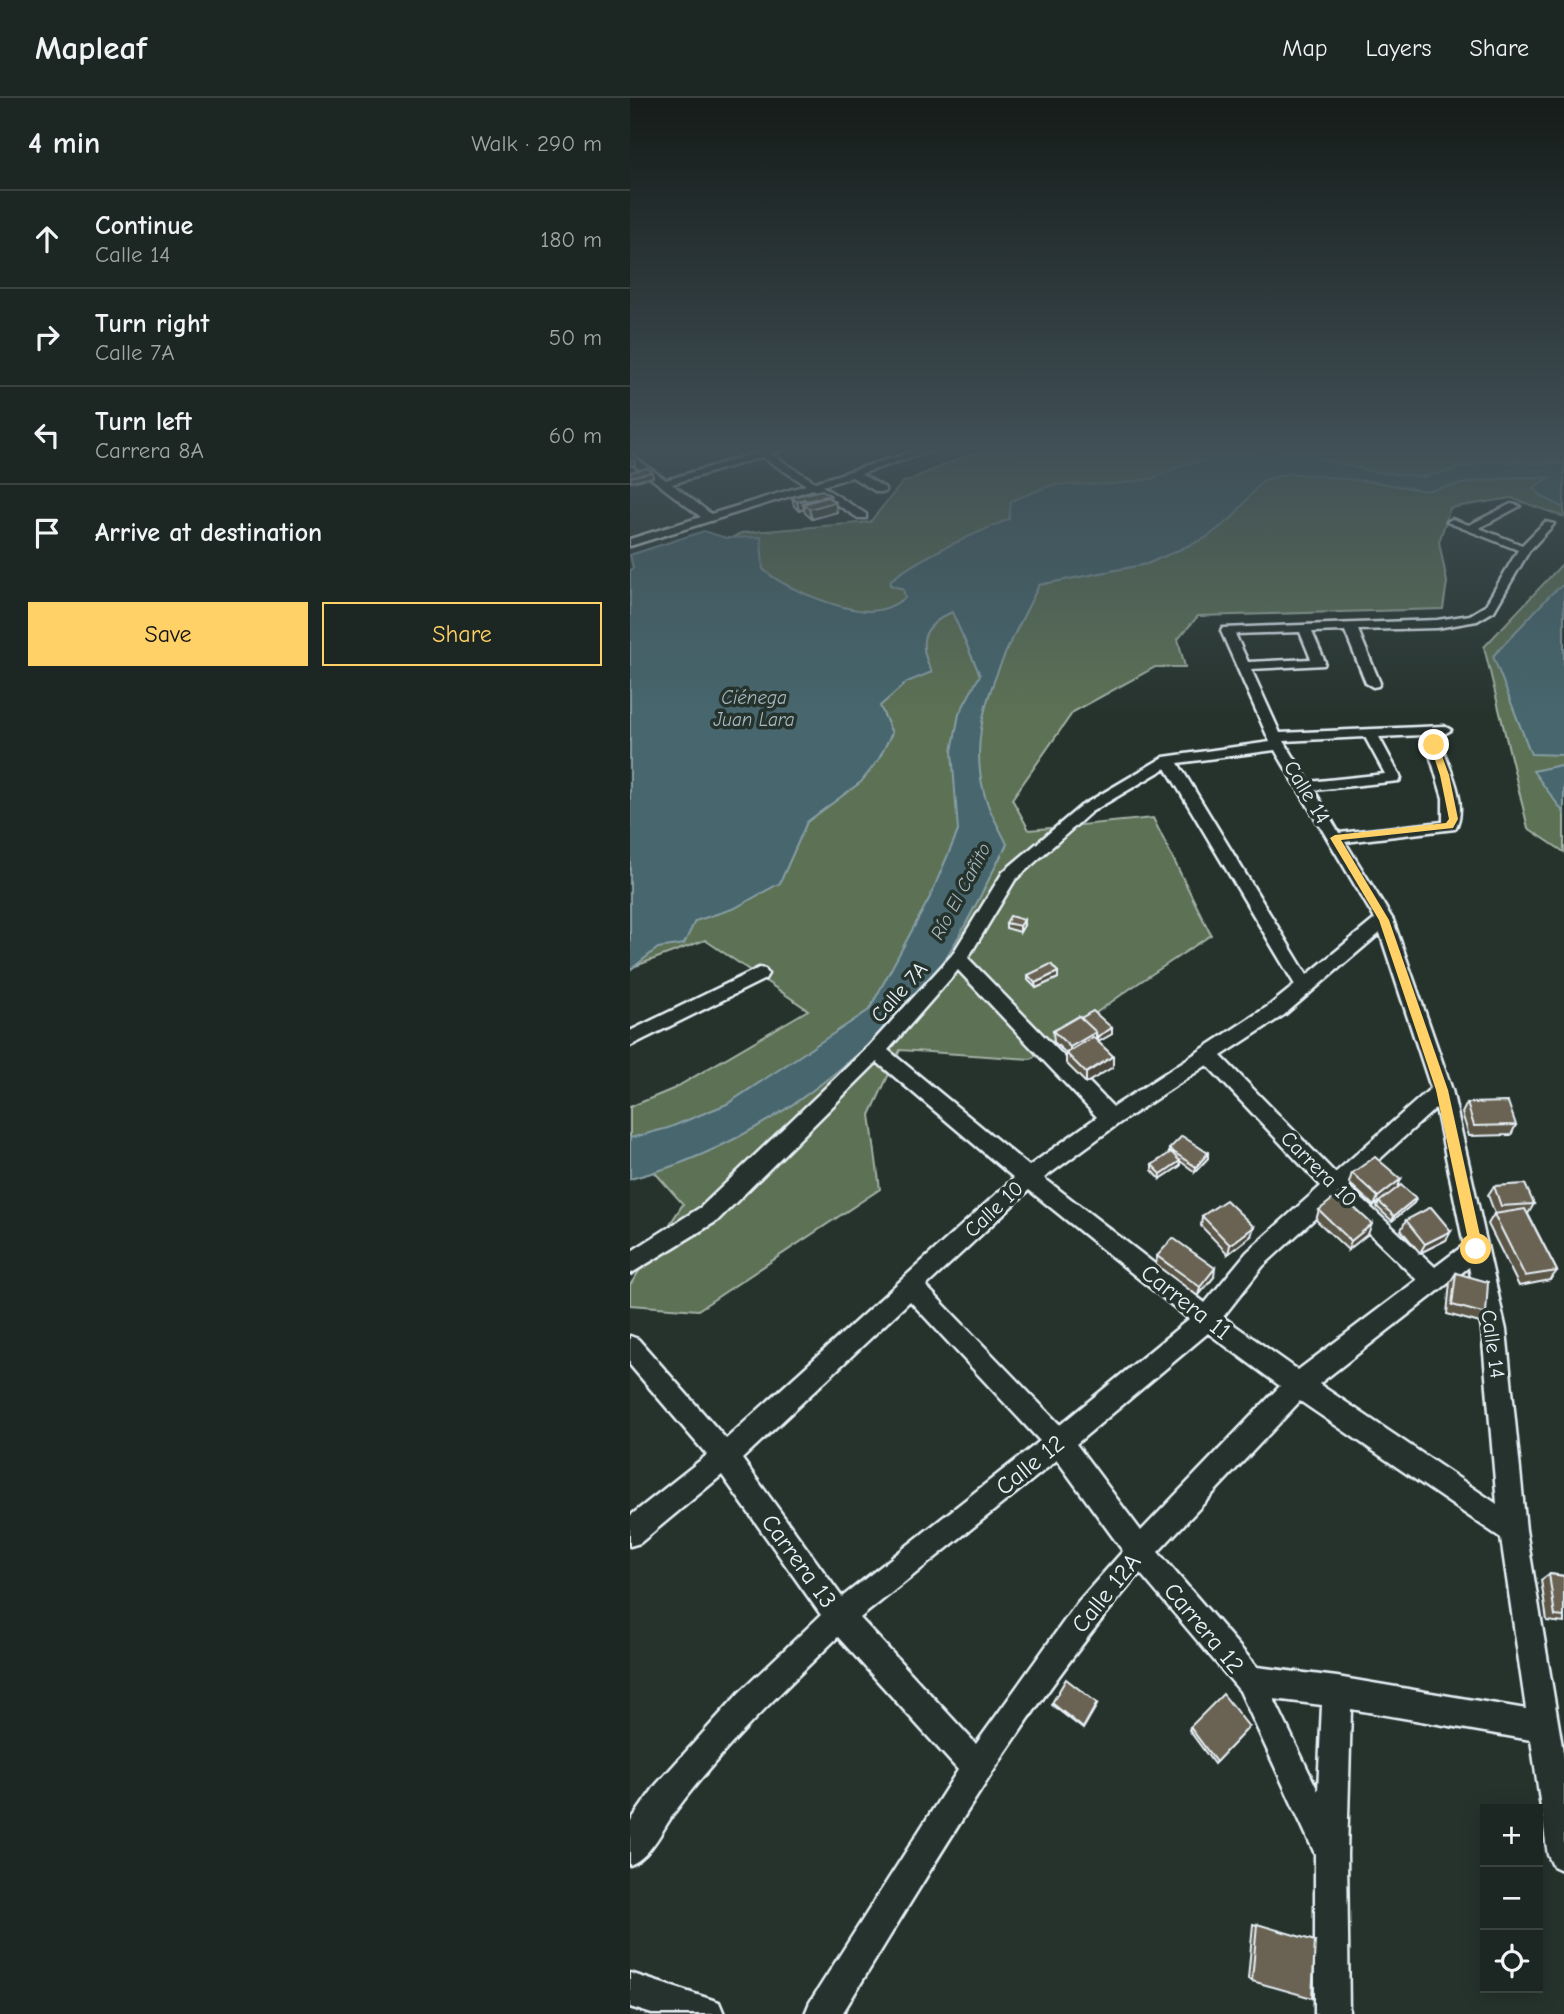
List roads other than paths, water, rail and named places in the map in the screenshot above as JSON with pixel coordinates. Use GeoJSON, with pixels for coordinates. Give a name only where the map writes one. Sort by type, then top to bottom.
{"type":"FeatureCollection","features":[{"type":"Feature","properties":{"kind":"street"},"geometry":{"type":"LineString","coordinates":[[630,543],[651,536]]}},
{"type":"Feature","properties":{"kind":"street"},"geometry":{"type":"LineString","coordinates":[[1492,536],[1524,549]]}},
{"type":"Feature","properties":{"kind":"street"},"geometry":{"type":"LineString","coordinates":[[1242,666],[1319,662],[1304,628],[1437,624],[1473,618],[1490,608],[1524,549],[1537,536]]}},
{"type":"Feature","properties":{"kind":"street"},"geometry":{"type":"LineString","coordinates":[[1350,626],[1373,683]]}},
{"type":"Feature","properties":{"kind":"street","name":"Calle 14"},"geometry":{"type":"LineString","coordinates":[[1304,628],[1227,631],[1276,741],[1384,920],[1442,1090],[1494,1330],[1513,1530],[1564,1855]]}},
{"type":"Feature","properties":{"kind":"street","name":"Calle 7A"},"geometry":{"type":"LineString","coordinates":[[630,1264],[709,1214],[876,1051],[958,959],[1009,876],[1086,810],[1169,761],[1276,741],[1444,730]]}},
{"type":"Feature","properties":{"kind":"street"},"geometry":{"type":"LineString","coordinates":[[1304,787],[1394,778],[1370,733]]}},
{"type":"Feature","properties":{"kind":"street"},"geometry":{"type":"LineString","coordinates":[[1335,838],[1450,826],[1454,819],[1445,775],[1434,745]]}},
{"type":"Feature","properties":{"kind":"street"},"geometry":{"type":"LineString","coordinates":[[1169,761],[1304,985]]}},
{"type":"Feature","properties":{"kind":"street","name":"Calle 10"},"geometry":{"type":"LineString","coordinates":[[630,1532],[724,1457],[1028,1178],[1111,1118],[1277,1010],[1384,920]]}},
{"type":"Feature","properties":{"kind":"street"},"geometry":{"type":"LineString","coordinates":[[958,959],[1111,1118]]}},
{"type":"Feature","properties":{"kind":"street"},"geometry":{"type":"LineString","coordinates":[[630,1039],[759,974]]}},
{"type":"Feature","properties":{"kind":"street","name":"Carrera 11"},"geometry":{"type":"LineString","coordinates":[[876,1051],[1028,1178],[1207,1318],[1298,1385],[1513,1530]]}},
{"type":"Feature","properties":{"kind":"street","name":"Carrera 10"},"geometry":{"type":"LineString","coordinates":[[1208,1054],[1335,1187],[1434,1281]]}},
{"type":"Feature","properties":{"kind":"street","name":"Calle 12"},"geometry":{"type":"LineString","coordinates":[[630,1850],[667,1796],[750,1702],[839,1617],[1059,1442],[1207,1318],[1255,1259],[1442,1090]]}},
{"type":"Feature","properties":{"kind":"street","name":"Calle 12A"},"geometry":{"type":"LineString","coordinates":[[822,2014],[977,1768],[1087,1613],[1140,1552],[1298,1385],[1476,1249]]}},
{"type":"Feature","properties":{"kind":"street","name":"Carrera 12"},"geometry":{"type":"LineString","coordinates":[[911,1286],[1059,1442],[1140,1552],[1250,1681],[1337,1692],[1543,1727]]}},
{"type":"Feature","properties":{"kind":"street","name":"Carrera 13"},"geometry":{"type":"LineString","coordinates":[[630,1347],[724,1457],[839,1617],[977,1768]]}},
{"type":"Feature","properties":{"kind":"street"},"geometry":{"type":"LineString","coordinates":[[1250,1681],[1331,1854]]}},
{"type":"Feature","properties":{"kind":"street"},"geometry":{"type":"LineString","coordinates":[[1332,2014],[1331,1854],[1337,1692]]}},
{"type":"Feature","properties":{"kind":"street"},"geometry":{"type":"LineString","coordinates":[[630,1990],[707,2014]]}},
{"type":"Feature","properties":{"kind":"water","name":"Ciénega Juan Lara"},"geometry":{"type":"Polygon","coordinates":[[[687,536],[761,537],[763,569],[784,584],[829,603],[875,611],[905,598],[903,589],[890,585],[891,580],[904,570],[969,536],[1208,536],[1147,564],[1039,585],[990,692],[979,748],[981,776],[988,805],[1007,844],[966,924],[938,970],[904,1011],[854,1058],[795,1102],[732,1140],[665,1169],[630,1179],[630,1138],[668,1128],[727,1104],[869,1010],[930,897],[958,831],[952,751],[959,714],[980,675],[952,612],[934,624],[925,637],[924,652],[932,672],[907,682],[880,706],[892,733],[879,759],[861,782],[807,822],[780,883],[735,908],[695,921],[684,944],[658,948],[630,970],[630,571],[633,568],[630,555],[687,536]]]}},
{"type":"Feature","properties":{"kind":"water"},"geometry":{"type":"Polygon","coordinates":[[[1564,584],[1564,755],[1531,754],[1493,656],[1551,594],[1564,584]]]}},
{"type":"Feature","properties":{"kind":"water"},"geometry":{"type":"Polygon","coordinates":[[[1564,767],[1564,813],[1533,771],[1564,767]]]}},
{"type":"Feature","properties":{"kind":"water label","name":"Río El Cañito"},"geometry":{"type":"Point","coordinates":[960,891]}}]}
